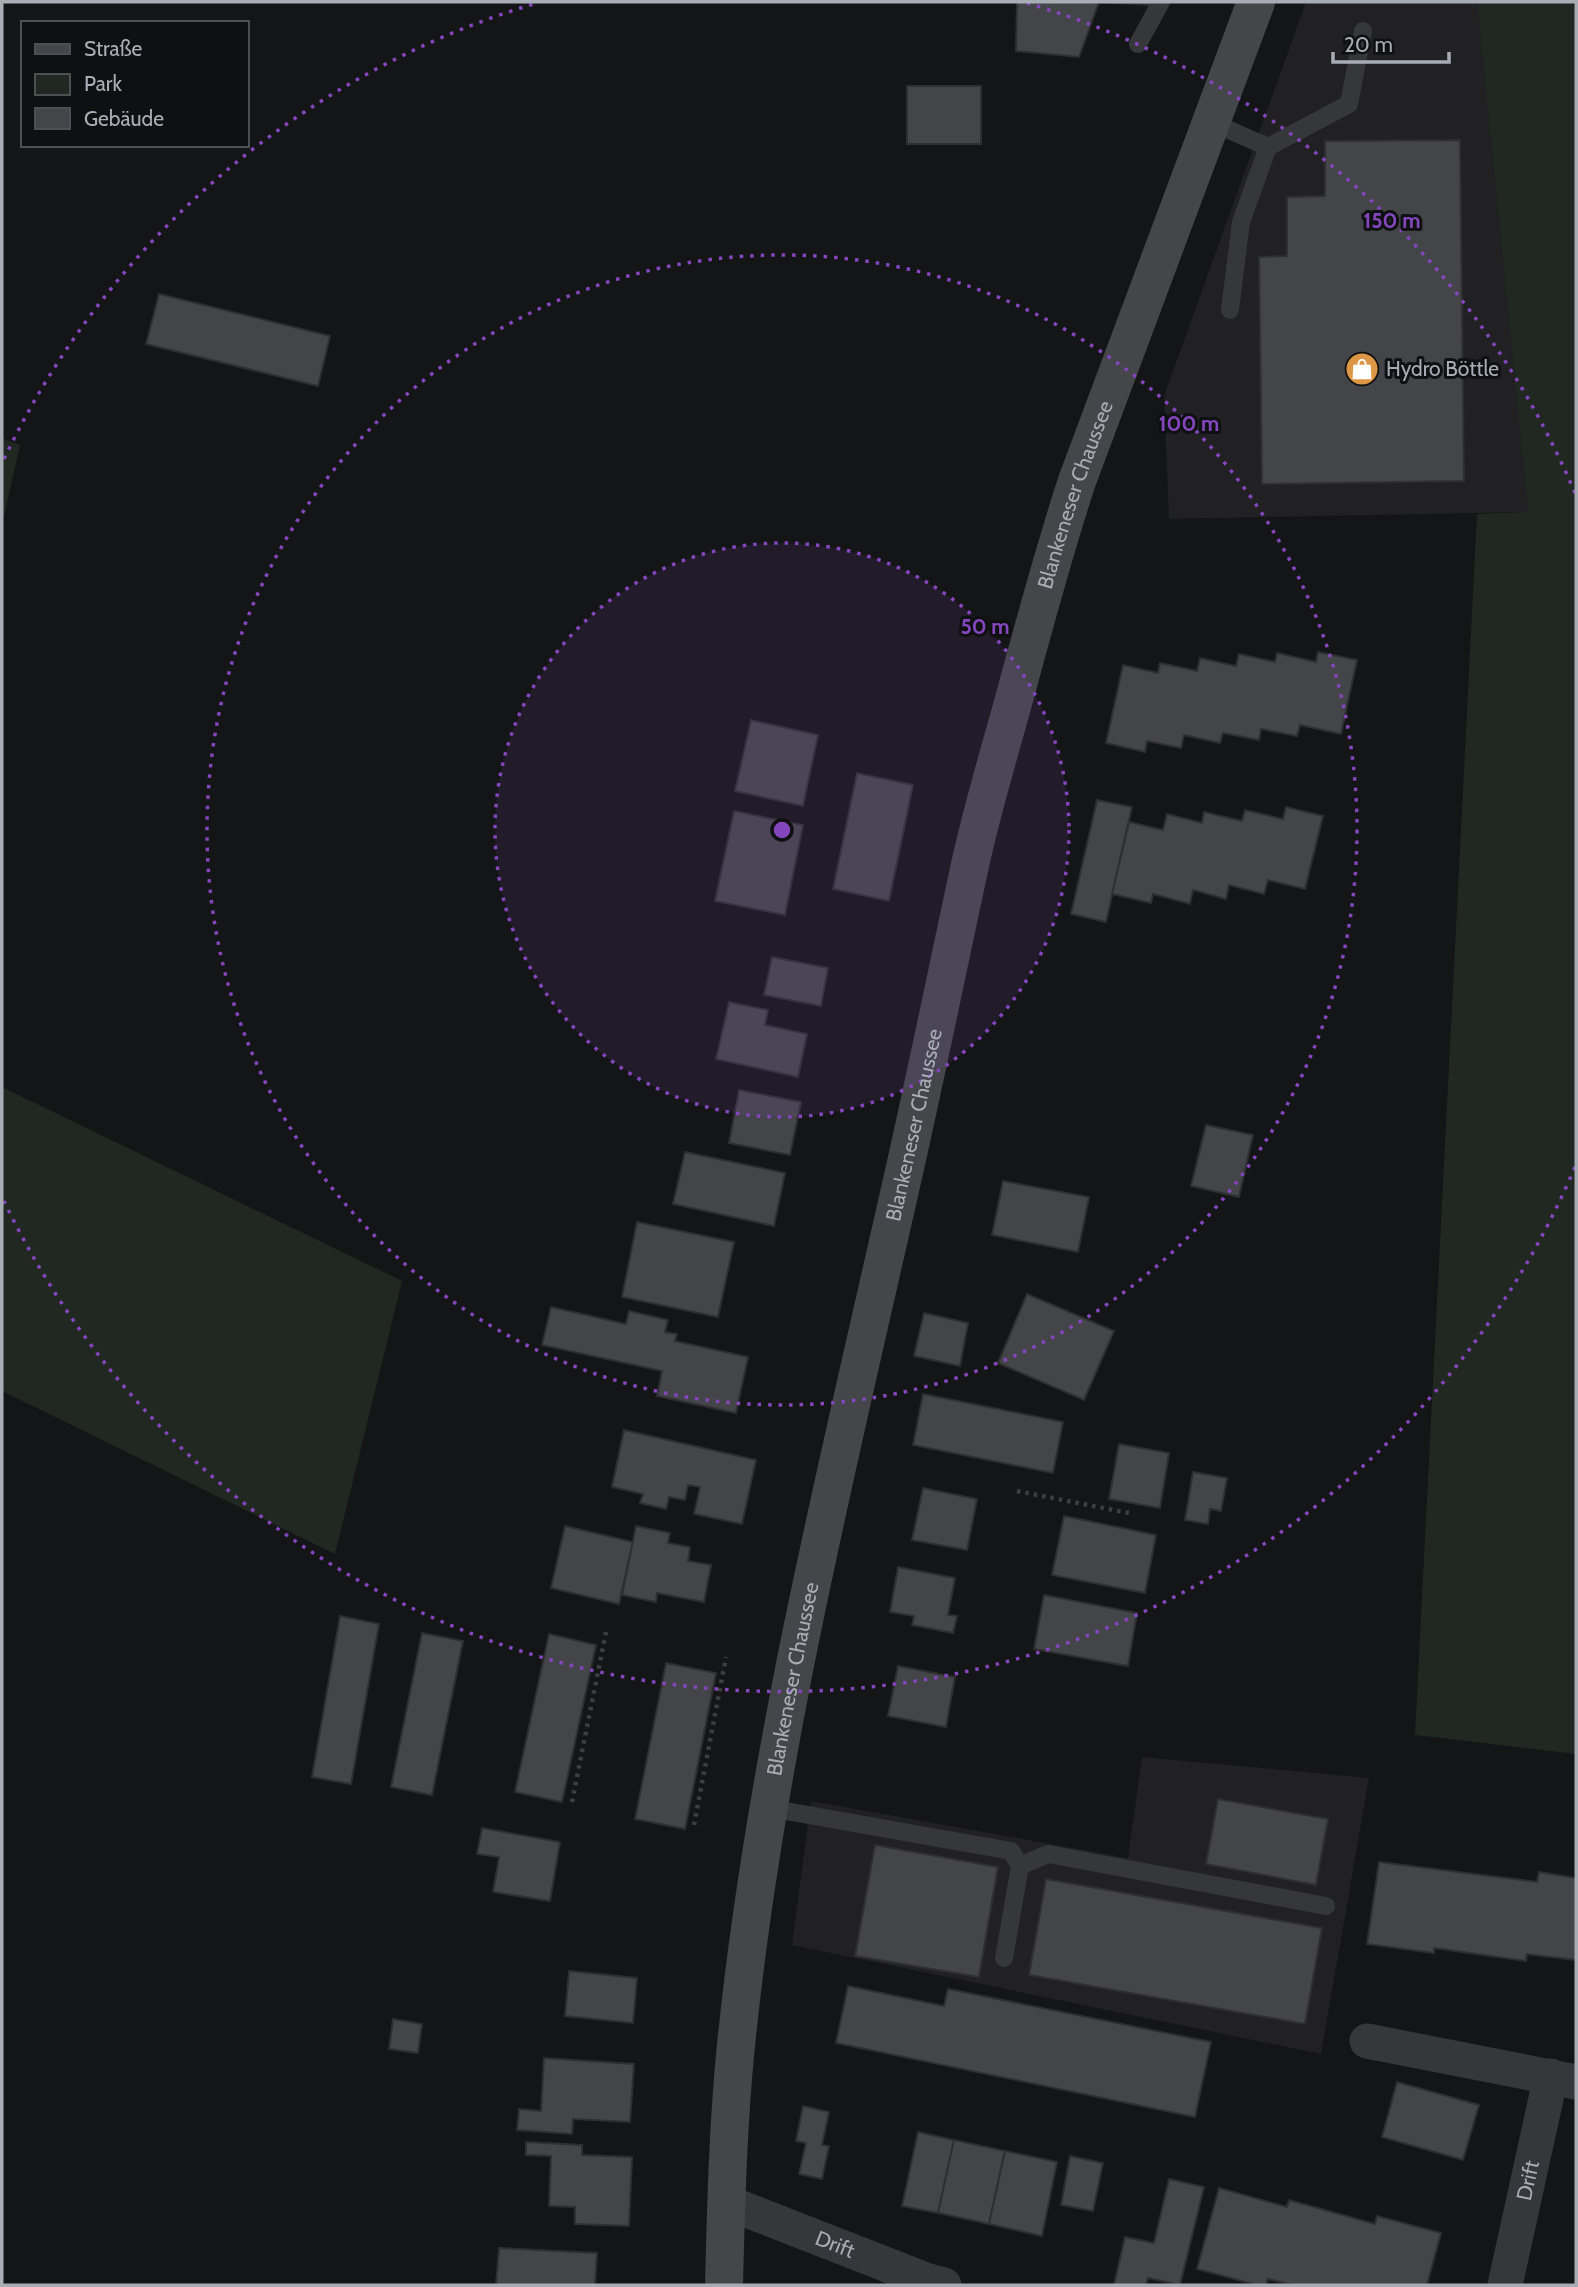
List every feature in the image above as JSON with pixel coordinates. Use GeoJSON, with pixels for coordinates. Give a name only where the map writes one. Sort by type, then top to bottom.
{"type":"FeatureCollection","features":[{"type":"Feature","properties":{"kind":"main road","name":"Blankeneser Chaussee"},"geometry":{"type":"LineString","coordinates":[[724,2285],[726,2202],[736,2048],[769,1808],[839,1455],[905,1171],[989,785],[1057,541],[1256,2]]}},
{"type":"Feature","properties":{"kind":"street","name":"Drift"},"geometry":{"type":"LineString","coordinates":[[1367,2041],[1563,2079],[1505,2285]]}},
{"type":"Feature","properties":{"kind":"street","name":"Drift"},"geometry":{"type":"LineString","coordinates":[[726,2202],[944,2285]]}},
{"type":"Feature","properties":{"kind":"lane"},"geometry":{"type":"LineString","coordinates":[[1138,44],[1161,2]]}},
{"type":"Feature","properties":{"kind":"lane"},"geometry":{"type":"LineString","coordinates":[[1230,310],[1241,222],[1268,147],[1349,104],[1363,31]]}},
{"type":"Feature","properties":{"kind":"lane"},"geometry":{"type":"LineString","coordinates":[[1211,122],[1268,147]]}},
{"type":"Feature","properties":{"kind":"lane"},"geometry":{"type":"LineString","coordinates":[[769,1808],[1011,1851],[1020,1866],[1004,1958]]}},
{"type":"Feature","properties":{"kind":"lane"},"geometry":{"type":"LineString","coordinates":[[1020,1866],[1048,1854],[1326,1906]]}},
{"type":"Feature","properties":{"kind":"path"},"geometry":{"type":"LineString","coordinates":[[1017,1491],[1134,1514]]}},
{"type":"Feature","properties":{"kind":"path"},"geometry":{"type":"LineString","coordinates":[[572,1802],[606,1632]]}},
{"type":"Feature","properties":{"kind":"path"},"geometry":{"type":"LineString","coordinates":[[694,1825],[726,1657]]}},
{"type":"Feature","properties":{"kind":"shaded area"},"geometry":{"type":"Polygon","coordinates":[[[1306,2],[1477,2],[1528,512],[1169,519],[1164,396],[1306,2]]]}},
{"type":"Feature","properties":{"kind":"shaded area"},"geometry":{"type":"Polygon","coordinates":[[[1142,1757],[1369,1778],[1321,2054],[792,1945],[811,1801],[1128,1858],[1142,1757]]]}},
{"type":"Feature","properties":{"kind":"green space"},"geometry":{"type":"Polygon","coordinates":[[[1477,2],[1576,2],[1576,1754],[1415,1735],[1477,514],[1528,512],[1477,2]]]}},
{"type":"Feature","properties":{"kind":"green space"},"geometry":{"type":"Polygon","coordinates":[[[2,438],[20,445],[2,525],[2,438]]]}},
{"type":"Feature","properties":{"kind":"green space"},"geometry":{"type":"Polygon","coordinates":[[[2,1087],[402,1281],[335,1554],[2,1391],[2,1087]]]}},
{"type":"Feature","properties":{"kind":"building"},"geometry":{"type":"Polygon","coordinates":[[[1017,2],[1099,2],[1079,57],[1016,51],[1017,2]]]}},
{"type":"Feature","properties":{"kind":"building"},"geometry":{"type":"Polygon","coordinates":[[[1099,2],[1151,2],[1151,5],[1099,2]]]}},
{"type":"Feature","properties":{"kind":"building"},"geometry":{"type":"Polygon","coordinates":[[[907,86],[981,86],[981,144],[907,144],[907,86]]]}},
{"type":"Feature","properties":{"kind":"building","name":"Hydro Böttle"},"geometry":{"type":"Polygon","coordinates":[[[1460,140],[1464,481],[1262,484],[1259,257],[1287,256],[1287,197],[1325,196],[1325,141],[1460,140]]]}},
{"type":"Feature","properties":{"kind":"building"},"geometry":{"type":"Polygon","coordinates":[[[159,294],[330,336],[318,386],[146,344],[159,294]]]}},
{"type":"Feature","properties":{"kind":"building"},"geometry":{"type":"Polygon","coordinates":[[[1318,652],[1357,660],[1341,734],[1300,725],[1297,736],[1261,729],[1259,740],[1223,733],[1220,743],[1184,735],[1181,748],[1147,741],[1145,752],[1106,743],[1123,665],[1158,673],[1160,663],[1197,671],[1200,658],[1236,666],[1239,654],[1275,662],[1277,653],[1316,662],[1318,652]]]}},
{"type":"Feature","properties":{"kind":"building"},"geometry":{"type":"Polygon","coordinates":[[[751,720],[818,735],[803,806],[735,791],[751,720]]]}},
{"type":"Feature","properties":{"kind":"building"},"geometry":{"type":"Polygon","coordinates":[[[857,773],[913,785],[889,901],[833,889],[857,773]]]}},
{"type":"Feature","properties":{"kind":"building"},"geometry":{"type":"Polygon","coordinates":[[[1097,800],[1132,807],[1106,922],[1071,914],[1097,800]]]}},
{"type":"Feature","properties":{"kind":"building"},"geometry":{"type":"Polygon","coordinates":[[[1286,807],[1323,816],[1305,889],[1268,880],[1264,894],[1229,885],[1226,899],[1193,890],[1190,904],[1153,894],[1151,903],[1112,894],[1129,822],[1163,830],[1167,814],[1202,823],[1204,812],[1242,821],[1245,810],[1283,819],[1286,807]]]}},
{"type":"Feature","properties":{"kind":"building"},"geometry":{"type":"Polygon","coordinates":[[[734,811],[803,825],[785,915],[715,901],[734,811]]]}},
{"type":"Feature","properties":{"kind":"building"},"geometry":{"type":"Polygon","coordinates":[[[772,957],[828,968],[821,1006],[764,995],[772,957]]]}},
{"type":"Feature","properties":{"kind":"building"},"geometry":{"type":"Polygon","coordinates":[[[729,1002],[768,1010],[765,1025],[807,1034],[798,1077],[716,1059],[729,1002]]]}},
{"type":"Feature","properties":{"kind":"building"},"geometry":{"type":"Polygon","coordinates":[[[739,1090],[801,1102],[790,1155],[729,1143],[739,1090]]]}},
{"type":"Feature","properties":{"kind":"building"},"geometry":{"type":"Polygon","coordinates":[[[1206,1125],[1253,1135],[1239,1197],[1191,1186],[1206,1125]]]}},
{"type":"Feature","properties":{"kind":"building"},"geometry":{"type":"Polygon","coordinates":[[[685,1152],[785,1173],[774,1226],[673,1204],[685,1152]]]}},
{"type":"Feature","properties":{"kind":"building"},"geometry":{"type":"Polygon","coordinates":[[[1003,1181],[1089,1197],[1078,1252],[992,1235],[1003,1181]]]}},
{"type":"Feature","properties":{"kind":"building"},"geometry":{"type":"Polygon","coordinates":[[[637,1222],[734,1242],[718,1317],[622,1297],[637,1222]]]}},
{"type":"Feature","properties":{"kind":"building"},"geometry":{"type":"Polygon","coordinates":[[[1027,1294],[1114,1331],[1084,1400],[998,1363],[1027,1294]]]}},
{"type":"Feature","properties":{"kind":"building"},"geometry":{"type":"Polygon","coordinates":[[[551,1307],[626,1324],[629,1311],[668,1320],[665,1332],[677,1334],[675,1341],[748,1357],[736,1413],[657,1396],[662,1371],[542,1345],[551,1307]]]}},
{"type":"Feature","properties":{"kind":"building"},"geometry":{"type":"Polygon","coordinates":[[[924,1313],[968,1323],[960,1366],[914,1356],[924,1313]]]}},
{"type":"Feature","properties":{"kind":"building"},"geometry":{"type":"Polygon","coordinates":[[[923,1394],[1063,1422],[1053,1473],[913,1445],[923,1394]]]}},
{"type":"Feature","properties":{"kind":"building"},"geometry":{"type":"Polygon","coordinates":[[[624,1430],[756,1460],[742,1524],[694,1514],[700,1487],[688,1485],[685,1500],[669,1497],[666,1509],[640,1503],[643,1494],[612,1487],[624,1430]]]}},
{"type":"Feature","properties":{"kind":"building"},"geometry":{"type":"Polygon","coordinates":[[[1119,1444],[1169,1453],[1160,1508],[1109,1499],[1119,1444]]]}},
{"type":"Feature","properties":{"kind":"building"},"geometry":{"type":"Polygon","coordinates":[[[1193,1472],[1227,1478],[1221,1511],[1210,1509],[1208,1524],[1185,1520],[1193,1472]]]}},
{"type":"Feature","properties":{"kind":"building"},"geometry":{"type":"Polygon","coordinates":[[[923,1488],[977,1499],[967,1550],[912,1540],[923,1488]]]}},
{"type":"Feature","properties":{"kind":"building"},"geometry":{"type":"Polygon","coordinates":[[[1064,1516],[1156,1535],[1145,1593],[1052,1575],[1064,1516]]]}},
{"type":"Feature","properties":{"kind":"building"},"geometry":{"type":"Polygon","coordinates":[[[565,1526],[633,1542],[619,1604],[551,1588],[565,1526]]]}},
{"type":"Feature","properties":{"kind":"building"},"geometry":{"type":"Polygon","coordinates":[[[636,1526],[670,1533],[668,1543],[690,1547],[688,1561],[711,1565],[704,1602],[657,1593],[656,1602],[622,1595],[636,1526]]]}},
{"type":"Feature","properties":{"kind":"building"},"geometry":{"type":"Polygon","coordinates":[[[898,1567],[955,1578],[948,1615],[957,1616],[953,1633],[912,1625],[914,1616],[890,1612],[898,1567]]]}},
{"type":"Feature","properties":{"kind":"building"},"geometry":{"type":"Polygon","coordinates":[[[1044,1595],[1137,1613],[1128,1666],[1034,1649],[1044,1595]]]}},
{"type":"Feature","properties":{"kind":"building"},"geometry":{"type":"Polygon","coordinates":[[[340,1616],[379,1624],[351,1784],[312,1777],[340,1616]]]}},
{"type":"Feature","properties":{"kind":"building"},"geometry":{"type":"Polygon","coordinates":[[[422,1633],[463,1641],[432,1795],[391,1787],[422,1633]]]}},
{"type":"Feature","properties":{"kind":"building"},"geometry":{"type":"Polygon","coordinates":[[[549,1634],[596,1645],[562,1802],[515,1792],[549,1634]]]}},
{"type":"Feature","properties":{"kind":"building"},"geometry":{"type":"Polygon","coordinates":[[[666,1663],[716,1673],[685,1829],[635,1819],[666,1663]]]}},
{"type":"Feature","properties":{"kind":"building"},"geometry":{"type":"Polygon","coordinates":[[[898,1666],[955,1677],[946,1727],[888,1716],[898,1666]]]}},
{"type":"Feature","properties":{"kind":"building"},"geometry":{"type":"Polygon","coordinates":[[[1218,1799],[1328,1819],[1316,1885],[1206,1864],[1218,1799]]]}},
{"type":"Feature","properties":{"kind":"building"},"geometry":{"type":"Polygon","coordinates":[[[482,1828],[560,1842],[550,1901],[493,1892],[499,1857],[477,1854],[482,1828]]]}},
{"type":"Feature","properties":{"kind":"building"},"geometry":{"type":"Polygon","coordinates":[[[875,1845],[998,1867],[979,1977],[855,1956],[875,1845]]]}},
{"type":"Feature","properties":{"kind":"building"},"geometry":{"type":"Polygon","coordinates":[[[1379,1862],[1537,1882],[1539,1872],[1576,1878],[1576,1960],[1527,1954],[1526,1961],[1434,1948],[1434,1953],[1367,1944],[1379,1862]]]}},
{"type":"Feature","properties":{"kind":"building"},"geometry":{"type":"Polygon","coordinates":[[[1046,1879],[1322,1928],[1305,2024],[1029,1975],[1046,1879]]]}},
{"type":"Feature","properties":{"kind":"building"},"geometry":{"type":"Polygon","coordinates":[[[569,1971],[637,1978],[633,2023],[565,2016],[569,1971]]]}},
{"type":"Feature","properties":{"kind":"building"},"geometry":{"type":"Polygon","coordinates":[[[848,1986],[944,2006],[948,1989],[1211,2042],[1195,2117],[836,2043],[848,1986]]]}},
{"type":"Feature","properties":{"kind":"building"},"geometry":{"type":"Polygon","coordinates":[[[393,2019],[422,2024],[418,2053],[389,2049],[393,2019]]]}},
{"type":"Feature","properties":{"kind":"building"},"geometry":{"type":"Polygon","coordinates":[[[544,2058],[634,2064],[630,2122],[573,2119],[572,2134],[517,2130],[519,2109],[541,2111],[544,2058]]]}},
{"type":"Feature","properties":{"kind":"building"},"geometry":{"type":"Polygon","coordinates":[[[1397,2082],[1479,2105],[1463,2160],[1382,2137],[1397,2082]]]}},
{"type":"Feature","properties":{"kind":"building"},"geometry":{"type":"Polygon","coordinates":[[[803,2106],[829,2112],[822,2145],[829,2146],[822,2179],[799,2174],[806,2143],[796,2141],[803,2106]]]}},
{"type":"Feature","properties":{"kind":"building"},"geometry":{"type":"Polygon","coordinates":[[[918,2132],[954,2140],[938,2213],[902,2206],[918,2132]]]}},
{"type":"Feature","properties":{"kind":"building"},"geometry":{"type":"Polygon","coordinates":[[[954,2140],[1005,2151],[989,2224],[938,2213],[954,2140]]]}},
{"type":"Feature","properties":{"kind":"building"},"geometry":{"type":"Polygon","coordinates":[[[526,2142],[582,2145],[582,2155],[632,2157],[629,2226],[575,2224],[575,2207],[549,2206],[551,2156],[526,2155],[526,2142]]]}},
{"type":"Feature","properties":{"kind":"building"},"geometry":{"type":"Polygon","coordinates":[[[1005,2151],[1057,2162],[1042,2236],[989,2224],[1005,2151]]]}},
{"type":"Feature","properties":{"kind":"building"},"geometry":{"type":"Polygon","coordinates":[[[1070,2156],[1103,2163],[1093,2211],[1061,2205],[1070,2156]]]}},
{"type":"Feature","properties":{"kind":"building"},"geometry":{"type":"Polygon","coordinates":[[[1169,2179],[1204,2187],[1180,2285],[1148,2278],[1146,2285],[1114,2285],[1125,2237],[1154,2243],[1169,2179]]]}},
{"type":"Feature","properties":{"kind":"building"},"geometry":{"type":"Polygon","coordinates":[[[1219,2188],[1287,2207],[1289,2200],[1375,2224],[1377,2216],[1441,2233],[1427,2285],[1293,2285],[1268,2279],[1266,2285],[1257,2285],[1197,2269],[1219,2188]]]}},
{"type":"Feature","properties":{"kind":"building"},"geometry":{"type":"Polygon","coordinates":[[[499,2248],[597,2253],[595,2285],[496,2285],[499,2248]]]}},
{"type":"Feature","properties":{"kind":"place","name":"Hydro Böttle"},"geometry":{"type":"Point","coordinates":[1362,369]}}]}
